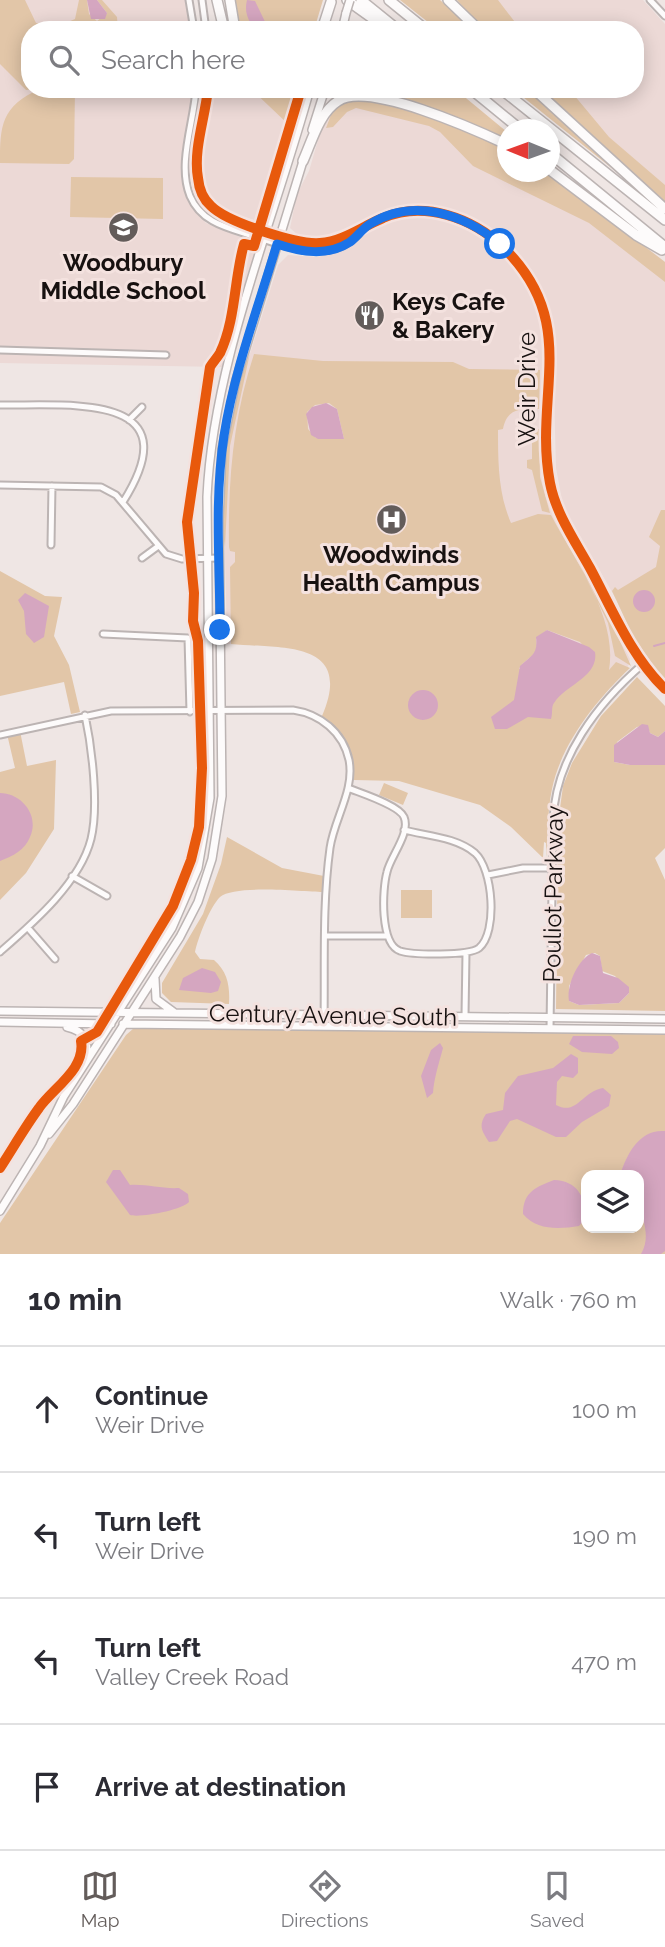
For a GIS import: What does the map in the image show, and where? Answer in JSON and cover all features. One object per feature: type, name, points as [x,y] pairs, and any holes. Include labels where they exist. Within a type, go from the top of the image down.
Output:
[{"type":"highway","points":[[217,0],[222,21]]},
{"type":"highway","points":[[230,0],[234,21]]},
{"type":"highway","points":[[348,0],[377,21]]},
{"type":"highway","points":[[361,0],[387,21]]},
{"type":"highway","points":[[389,0],[415,21]]},
{"type":"highway","points":[[448,0],[470,21]]},
{"type":"highway","points":[[326,21],[332,1]]},
{"type":"highway","points":[[303,161],[327,111],[345,98]]},
{"type":"highway","points":[[367,98],[430,113],[497,140]]},
{"type":"highway","points":[[482,98],[508,119]]},
{"type":"highway","points":[[512,98],[665,220]]},
{"type":"highway","points":[[544,98],[665,209]]},
{"type":"highway","points":[[560,161],[665,250]]},
{"type":"highway","points":[[560,178],[636,235],[665,250]]},
{"type":"main road","points":[[344,21],[348,0]]},
{"type":"main road","points":[[0,1211],[40,1146],[64,1096],[172,928],[198,868],[209,812],[209,470],[216,417],[307,98]]},
{"type":"main road","points":[[40,1146],[73,1104],[190,920],[212,859],[222,802],[220,481],[228,418],[279,235],[322,98]]},
{"type":"main road","points":[[156,975],[155,997],[163,1006],[176,1013]]},
{"type":"main road","name":"Century Avenue South","points":[[0,1011],[665,1019]]},
{"type":"main road","name":"Century Avenue South","points":[[0,1022],[665,1030]]},
{"type":"main road","points":[[53,1023],[82,1033],[88,1046],[86,1062]]},
{"type":"street","points":[[189,0],[192,21]]},
{"type":"street","points":[[202,0],[205,21]]},
{"type":"street","points":[[650,0],[665,16]]},
{"type":"street","name":"Weir Drive","points":[[195,98],[186,164],[189,194],[202,215],[212,222],[299,251],[325,251],[348,243],[363,229]]},
{"type":"street","name":"Weir Drive","points":[[207,98],[197,163],[201,191],[219,213],[279,235],[305,242],[322,243],[363,229],[398,212],[424,210],[444,214],[492,238],[530,280],[542,302],[548,329],[548,462],[552,494],[643,664],[665,689]]},
{"type":"street","points":[[0,350],[166,355]]},
{"type":"street","points":[[0,405],[100,407],[129,420],[141,437],[144,461],[138,479],[123,502]]},
{"type":"street","points":[[129,420],[142,407]]},
{"type":"street","points":[[0,485],[101,487],[123,502],[157,547],[175,558],[219,558]]},
{"type":"street","points":[[51,545],[52,486]]},
{"type":"street","points":[[142,558],[157,547]]},
{"type":"street","points":[[103,634],[188,638],[191,712]]},
{"type":"street","name":"Pouliot Parkway","points":[[550,1028],[554,801],[564,768],[605,701],[643,664]]},
{"type":"street","points":[[0,735],[85,715],[126,710],[289,710],[317,718],[334,731],[344,745],[350,767],[348,788],[330,848],[324,1025]]},
{"type":"street","points":[[0,953],[52,905],[72,876],[92,835],[93,760],[85,715]]},
{"type":"street","points":[[348,788],[399,810],[405,818],[404,830],[386,873],[386,936],[393,947],[402,951],[466,953],[481,946],[489,933],[488,875],[477,856],[463,846],[404,830]]},
{"type":"street","points":[[488,875],[526,867],[552,867]]},
{"type":"street","points":[[72,876],[107,897]]},
{"type":"street","points":[[28,928],[55,959]]},
{"type":"street","points":[[326,936],[386,936]]},
{"type":"street","points":[[465,1016],[466,953]]},
{"type":"shaded area","name":"Woodbury Middle School","points":[[0,0],[185,0],[188,21],[21,21],[21,98],[191,98],[182,169],[186,196],[206,223],[250,241],[256,250],[222,367],[0,363]]},
{"type":"shaded area","points":[[0,0],[25,0],[35,21],[21,21],[21,85],[0,64]]},
{"type":"shaded area","points":[[79,0],[87,0],[89,14],[97,21],[70,21],[75,19]]},
{"type":"shaded area","points":[[87,0],[97,0],[107,13],[105,19],[91,19]]},
{"type":"shaded area","points":[[97,0],[102,0],[117,17],[117,21],[97,21],[107,13]]},
{"type":"shaded area","points":[[234,0],[323,0],[317,21],[237,21]]},
{"type":"shaded area","points":[[247,0],[255,1],[265,21],[249,21]]},
{"type":"shaded area","points":[[400,0],[440,0],[464,21],[427,21]]},
{"type":"shaded area","points":[[457,0],[643,0],[665,24],[665,204],[547,98],[644,98],[644,21],[476,21]]},
{"type":"shaded area","points":[[457,0],[498,0],[514,21],[476,21]]},
{"type":"shaded area","points":[[24,98],[75,98],[74,159],[69,164],[0,163],[2,128],[5,118]]},
{"type":"shaded area","points":[[211,98],[300,98],[267,212],[258,221],[221,210],[209,197],[203,185],[202,162]]},
{"type":"shaded area","points":[[260,98],[297,98],[289,125]]},
{"type":"shaded area","points":[[360,98],[434,117],[497,144],[497,178],[473,166],[440,132],[429,126],[356,108],[347,112],[333,127],[326,128],[334,107]]},
{"type":"shaded area","points":[[385,98],[466,98],[497,124],[497,139]]},
{"type":"shaded area","points":[[524,98],[541,98],[625,175],[624,178],[560,127],[560,119],[550,119]]},
{"type":"shaded area","points":[[547,98],[576,98],[609,137],[665,185],[665,204]]},
{"type":"shaded area","points":[[341,102],[460,127],[497,162],[497,182],[534,182],[587,202],[665,262],[665,682],[638,646],[625,615],[563,506],[556,468],[552,322],[543,295],[526,266],[488,229],[437,207],[394,209],[375,215],[348,230],[325,237],[298,235],[290,228],[297,194],[309,171],[323,123]]},
{"type":"shaded area","points":[[71,177],[163,178],[163,219],[70,217]]},
{"type":"shaded area","points":[[506,182],[560,182],[665,262],[665,282],[589,223]]},
{"type":"shaded area","name":"Woodwinds Health Campus","points":[[407,215],[444,219],[479,235],[506,257],[536,300],[545,341],[543,461],[548,495],[630,659],[627,671],[343,667],[294,645],[227,644],[224,512],[229,442],[241,382],[278,265],[288,255],[317,257],[340,252],[379,225]]},
{"type":"shaded area","points":[[250,353],[230,446],[225,547],[222,499],[226,448],[242,375]]},
{"type":"shaded area","name":"Woodwinds Health Campus","points":[[254,354],[323,361],[453,362],[469,369],[540,370],[539,409],[511,413],[503,429],[498,430],[503,500],[511,523],[538,514],[551,515],[601,610],[610,650],[609,670],[616,662],[630,668],[593,708],[563,755],[550,798],[547,859],[546,843],[544,842],[543,858],[511,827],[480,805],[399,781],[354,780],[353,761],[347,744],[337,729],[322,716],[330,691],[329,673],[321,661],[307,653],[290,649],[231,644],[230,567],[235,562],[235,552],[230,551],[229,547],[231,473],[247,378]],"holes":[[[329,403],[337,409],[344,439],[316,438],[308,429],[307,412],[315,405]],[[547,630],[580,642],[595,659],[587,670],[519,669],[536,650],[536,639]]]},
{"type":"shaded area","points":[[326,403],[337,409],[344,439],[318,439],[311,435],[306,414],[312,407]]},
{"type":"shaded area","points":[[532,429],[539,429],[540,477],[550,513],[542,511],[532,470],[527,468],[527,460],[532,459]]},
{"type":"shaded area","points":[[661,510],[665,510],[665,682],[633,636],[612,591],[656,567],[660,546],[649,537]]},
{"type":"shaded area","points":[[561,526],[603,603],[631,666],[615,656],[608,623]]},
{"type":"shaded area","points":[[0,571],[45,596],[62,597],[54,636],[69,665],[80,712],[71,714],[64,682],[0,696]]},
{"type":"shaded area","points":[[644,590],[652,593],[655,601],[652,609],[644,612],[636,609],[633,601],[636,593]]},
{"type":"shaded area","points":[[25,593],[49,606],[44,637],[34,643],[26,634],[24,611],[18,600]]},
{"type":"shaded area","points":[[547,630],[595,652],[592,668],[554,703],[551,719],[528,717],[507,729],[495,729],[491,717],[514,700],[520,666],[535,651],[536,637]]},
{"type":"shaded area","points":[[637,677],[665,706],[665,731],[658,737],[650,733],[647,725],[637,727],[617,742],[614,762],[665,765],[665,848],[655,858],[665,880],[665,1011],[556,1009],[558,823],[563,786],[572,763],[601,716]],"holes":[[[595,953],[600,956],[602,971],[615,976],[629,993],[619,1003],[579,1005],[569,1001],[569,986],[586,955]]]},
{"type":"shaded area","points":[[423,690],[434,694],[438,705],[434,716],[423,720],[412,716],[408,705],[412,694]]},
{"type":"shaded area","points":[[642,724],[648,725],[650,733],[658,737],[665,731],[665,765],[614,762],[614,745]]},
{"type":"shaded area","points":[[20,731],[27,766],[56,760],[54,829],[26,873],[0,900],[0,772],[15,768],[7,734]]},
{"type":"shaded area","points":[[384,783],[408,793],[403,805],[379,795]]},
{"type":"shaded area","points":[[0,793],[15,797],[27,807],[32,829],[22,849],[0,861]]},
{"type":"shaded area","points":[[227,837],[282,868],[324,876],[323,892],[254,890],[228,893],[220,897],[205,923],[195,952],[200,959],[214,960],[222,970],[228,986],[229,1004],[171,1002],[162,993],[162,983],[203,914],[221,864]]},
{"type":"shaded area","points":[[401,890],[432,890],[432,918],[401,918]]},
{"type":"shaded area","points":[[592,953],[600,956],[603,973],[618,978],[629,987],[629,993],[619,1003],[579,1005],[569,1001],[569,988],[574,974],[582,961]]},
{"type":"shaded area","points":[[202,968],[215,972],[221,982],[218,991],[211,993],[179,990],[183,978]]},
{"type":"shaded area","points":[[134,1028],[665,1034],[665,1254],[0,1254],[0,1223],[126,1035]]},
{"type":"shaded area","points":[[573,1036],[611,1036],[618,1042],[619,1048],[612,1054],[582,1052],[569,1044]]},
{"type":"shaded area","points":[[440,1043],[443,1048],[433,1093],[427,1098],[421,1076],[431,1050]]},
{"type":"shaded area","points":[[571,1054],[578,1058],[578,1073],[573,1078],[562,1076],[557,1082],[556,1105],[569,1108],[603,1088],[611,1095],[609,1106],[582,1122],[566,1137],[556,1137],[517,1119],[510,1121],[497,1141],[489,1142],[484,1135],[482,1122],[486,1114],[503,1110],[505,1093],[518,1076],[553,1068]]},
{"type":"shaded area","points":[[656,1131],[665,1131],[665,1251],[661,1254],[641,1254],[646,1235],[644,1170],[622,1170],[635,1144]]},
{"type":"shaded area","points":[[113,1170],[120,1170],[130,1185],[179,1188],[188,1194],[189,1202],[161,1213],[130,1215],[106,1182]]},
{"type":"shaded area","points":[[554,1180],[569,1183],[574,1187],[581,1195],[581,1224],[557,1228],[542,1226],[529,1220],[523,1214],[525,1200],[537,1188]]},
{"type":"waterway","points":[[654,646],[665,643]]},
{"type":"cycle path","points":[[206,98],[197,167],[202,194],[219,212],[246,225],[309,243],[329,242],[345,237],[399,213],[415,211],[447,215],[492,237],[527,276],[541,304],[548,332],[550,361],[546,450],[550,483],[557,506],[623,632],[642,662],[665,689]]},
{"type":"cycle path","points":[[0,1168],[39,1108],[74,1069],[79,1060],[81,1041],[97,1032],[173,906],[191,860],[199,827],[202,768],[198,641],[193,621],[194,593],[187,522],[210,367],[225,340],[244,244],[254,246],[298,98]]},
{"type":"place","name":"Woodbury Middle School","points":[[123,228]]},
{"type":"place","name":"Keys Cafe & Bakery","points":[[369,315]]},
{"type":"place","name":"Woodwinds Health Campus","points":[[391,520]]},
{"type":"route","points":[[220,630],[219,494],[224,436],[236,380],[277,244],[306,252],[330,250],[348,243],[369,224],[380,219],[398,212],[424,210],[457,219],[500,244]]}]
